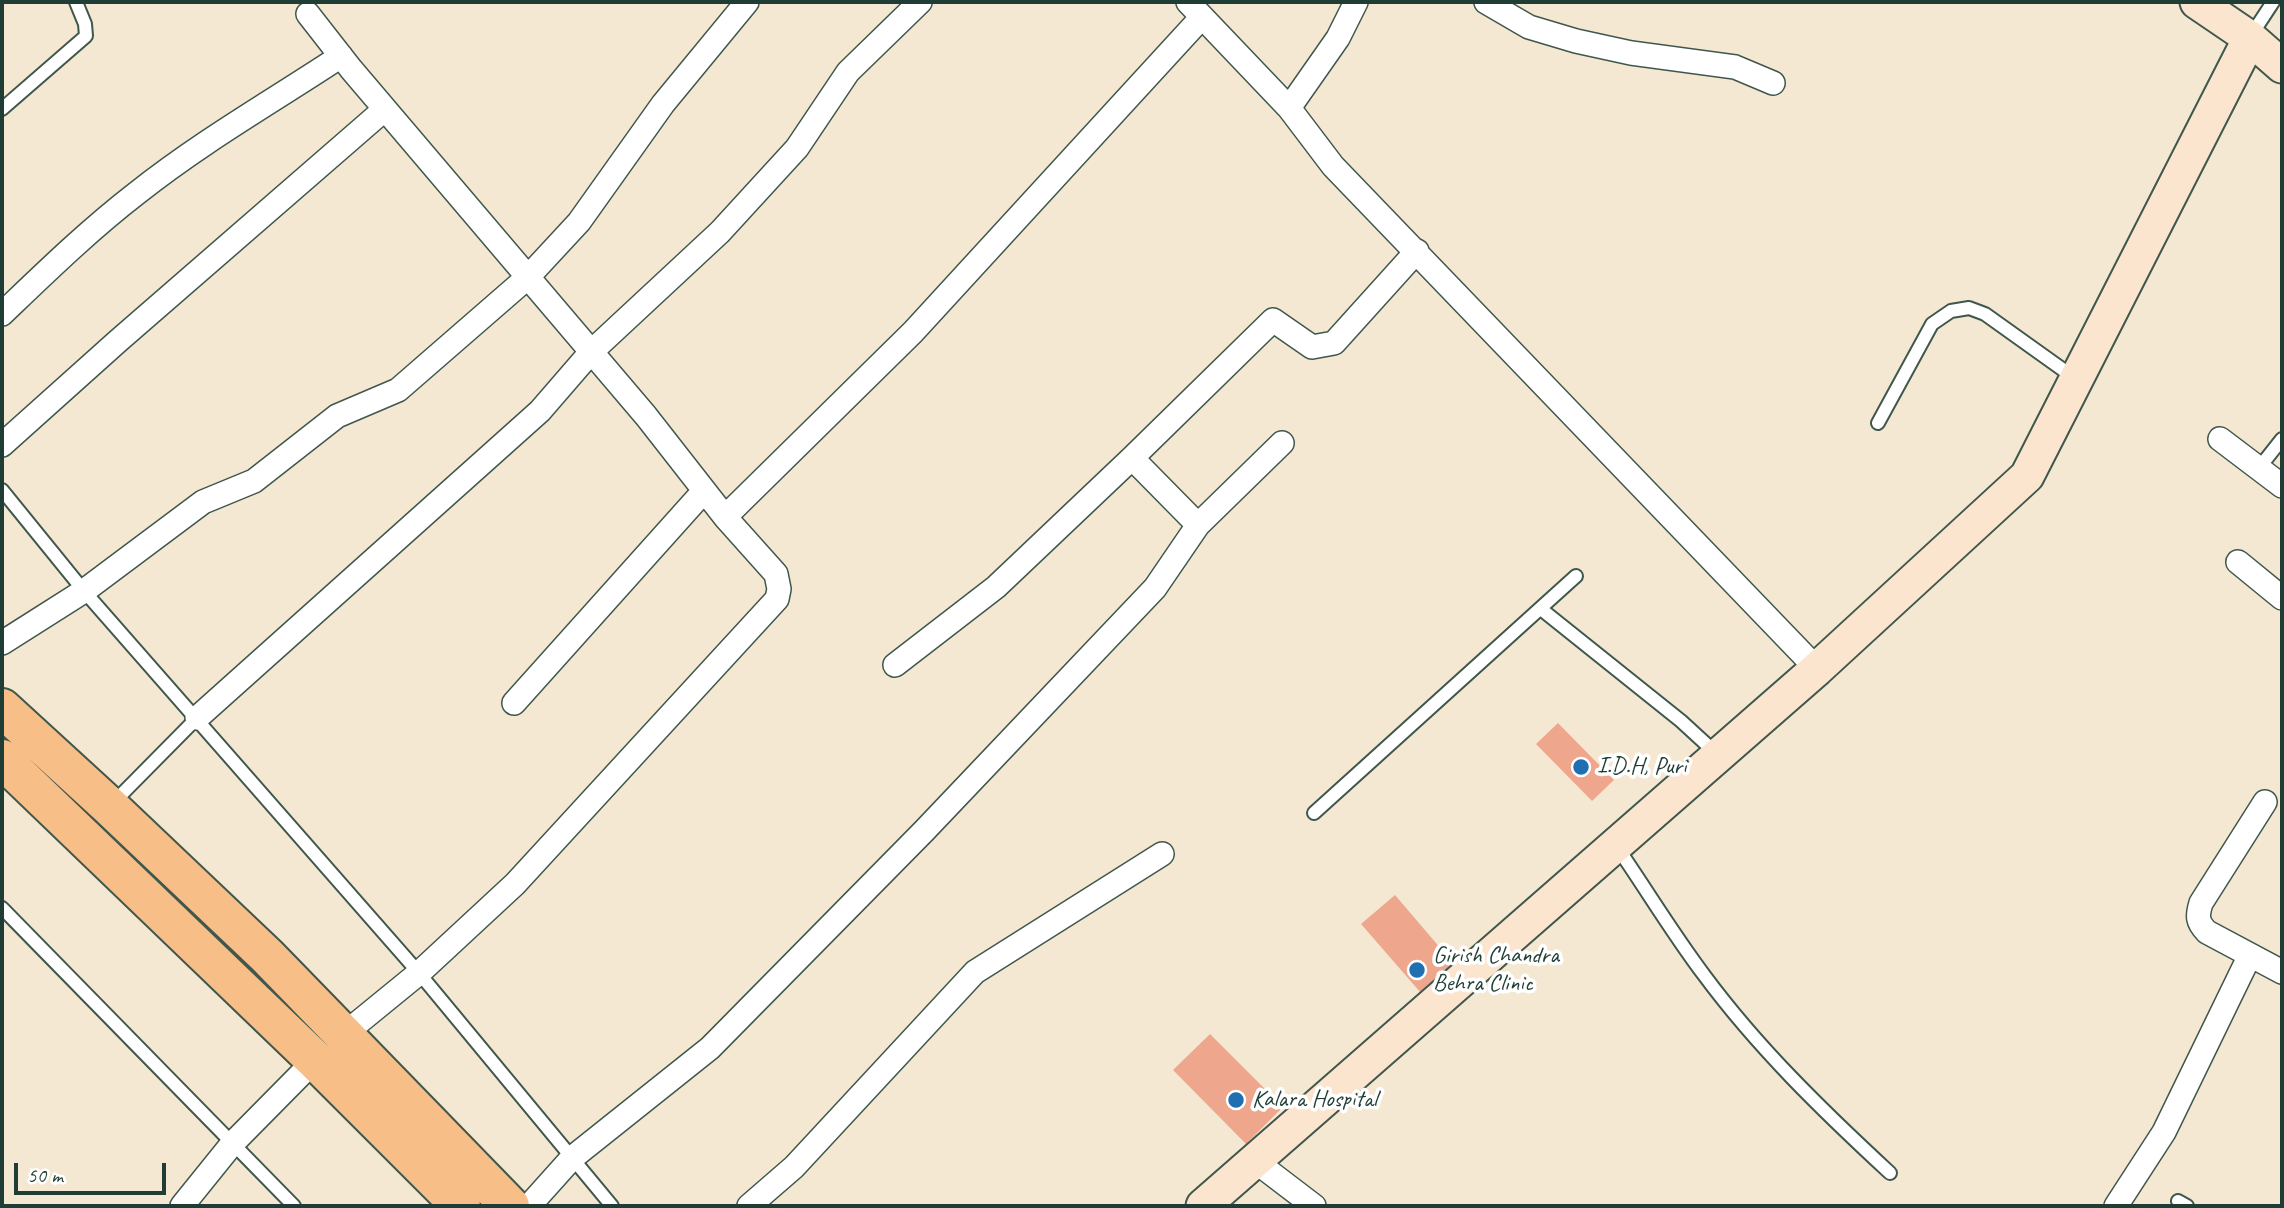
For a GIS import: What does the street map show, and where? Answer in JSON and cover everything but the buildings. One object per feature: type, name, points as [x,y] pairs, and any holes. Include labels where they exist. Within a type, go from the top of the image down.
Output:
[{"type":"highway","points":[[2,708],[267,956],[510,1206]]},
{"type":"highway","points":[[2,759],[315,1060],[461,1206]]},
{"type":"main road","points":[[2197,2],[2250,38],[2282,66]]},
{"type":"main road","points":[[1203,1206],[1817,669],[2027,477],[2250,38]]},
{"type":"street","points":[[2,643],[84,591],[203,502],[254,481],[337,416],[398,390],[528,277],[579,222],[663,104],[747,2]]},
{"type":"street","points":[[197,718],[540,411],[591,352],[720,232],[797,148],[848,72],[920,2]]},
{"type":"street","points":[[1289,108],[1338,38],[1356,2]]},
{"type":"street","points":[[1486,2],[1529,27],[1576,41],[1631,53],[1735,67],[1773,83]]},
{"type":"street","points":[[725,517],[913,332],[1195,9],[1289,108],[1333,166],[1817,669]]},
{"type":"street","points":[[308,14],[385,109],[646,416],[725,517],[776,574],[779,589],[777,599],[514,884],[419,973],[343,1035]]},
{"type":"street","points":[[2,314],[138,191],[341,56]]},
{"type":"street","points":[[2,445],[385,109]]},
{"type":"street","points":[[895,665],[996,587],[1273,320],[1312,347],[1334,343],[1417,251]]},
{"type":"street","points":[[2220,439],[2282,486]]},
{"type":"street","points":[[529,1206],[572,1158],[710,1048],[925,831],[1155,588],[1198,525],[1282,443]]},
{"type":"street","points":[[1132,458],[1198,525]]},
{"type":"street","points":[[514,703],[704,491]]},
{"type":"street","points":[[2238,562],[2282,598]]},
{"type":"street","points":[[2265,802],[2197,914],[2199,924],[2207,932],[2282,972]]},
{"type":"street","points":[[749,1206],[794,1167],[975,972],[1162,854]]},
{"type":"street","points":[[2116,1206],[2164,1132],[2250,955]]},
{"type":"street","points":[[182,1206],[232,1144],[315,1060]]},
{"type":"street","points":[[1255,1161],[1314,1206]]},
{"type":"lane","points":[[2,109],[86,36],[85,24],[76,2]]},
{"type":"lane","points":[[2250,38],[2273,2]]},
{"type":"lane","points":[[1878,422],[1932,324],[1951,311],[1969,308],[1985,314],[2076,380]]},
{"type":"lane","points":[[2259,468],[2282,439]]},
{"type":"lane","points":[[2,490],[84,591],[419,973],[612,1206]]},
{"type":"lane","points":[[1314,813],[1576,576]]},
{"type":"lane","points":[[1541,609],[1681,721],[1718,756]]},
{"type":"lane","points":[[109,806],[197,718]]},
{"type":"lane","points":[[1616,845],[1704,974],[1749,1031],[1828,1115],[1889,1173]]},
{"type":"lane","points":[[2,908],[294,1206]]},
{"type":"place","name":"I.D.H, Puri","points":[[1581,767]]},
{"type":"place","name":"Girish Chandra Behra Clinic","points":[[1417,970]]},
{"type":"place","name":"Kalara Hospital","points":[[1236,1100]]}]
